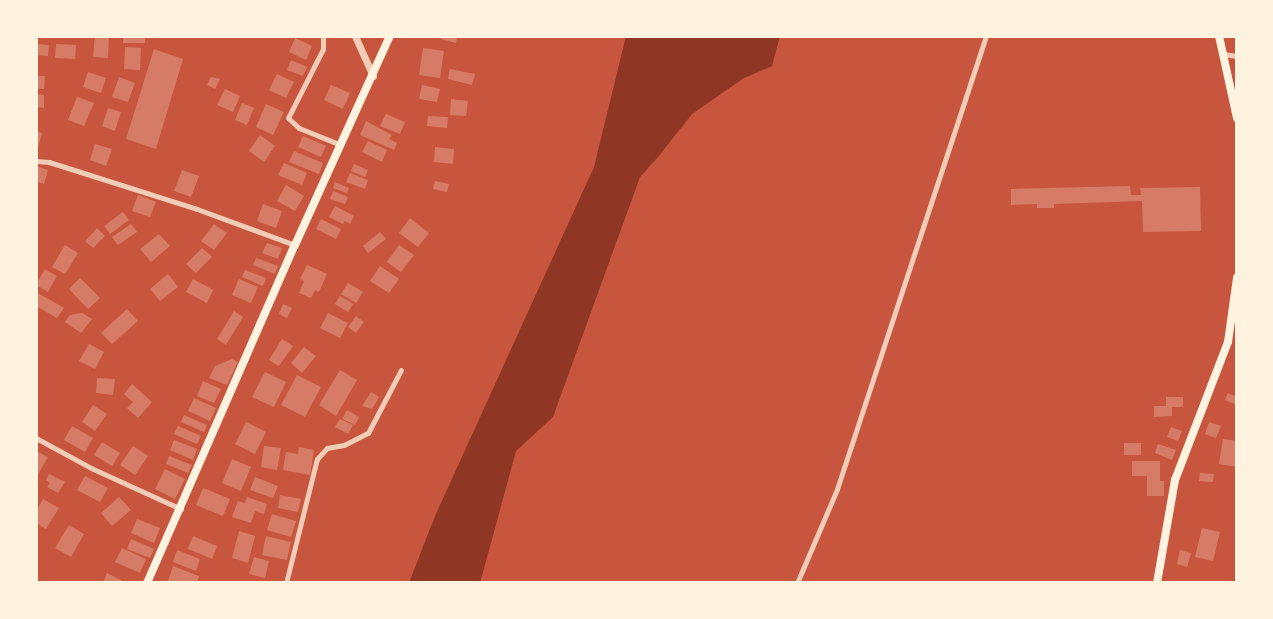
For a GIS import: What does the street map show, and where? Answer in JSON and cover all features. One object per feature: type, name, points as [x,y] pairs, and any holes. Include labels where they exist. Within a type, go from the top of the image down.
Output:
[{"type":"main road","points":[[147,583],[181,510],[295,246],[390,36]]},
{"type":"main road","points":[[1219,36],[1237,118]]},
{"type":"main road","points":[[1157,583],[1175,480],[1228,342],[1237,278]]},
{"type":"street","points":[[322,36],[322,49],[288,118],[299,128],[341,145]]},
{"type":"street","points":[[355,36],[373,76]]},
{"type":"street","points":[[797,583],[837,489],[986,36]]},
{"type":"street","points":[[1223,54],[1237,56]]},
{"type":"street","points":[[36,161],[49,162],[197,208],[295,246]]},
{"type":"street","points":[[286,583],[317,459],[327,448],[344,445],[368,433],[401,370]]},
{"type":"street","points":[[36,438],[91,468],[181,510]]},
{"type":"shaded area","points":[[626,36],[780,36],[772,66],[744,78],[692,114],[640,177],[553,417],[516,451],[480,583],[409,583],[435,516],[594,167]]},
{"type":"building","points":[[95,36],[109,36],[108,58],[93,57]]},
{"type":"building","points":[[123,36],[145,36],[145,43],[123,43]]},
{"type":"building","points":[[442,36],[463,36],[463,38],[457,37],[456,43],[441,39]]},
{"type":"building","points":[[295,38],[312,46],[306,60],[289,52]]},
{"type":"building","points":[[36,44],[49,45],[48,56],[36,55]]},
{"type":"building","points":[[56,44],[76,45],[75,59],[55,58]]},
{"type":"building","points":[[125,47],[141,48],[140,70],[124,69]]},
{"type":"building","points":[[423,48],[444,51],[440,78],[419,75]]},
{"type":"building","points":[[154,49],[183,59],[156,149],[126,139]]},
{"type":"building","points":[[291,60],[307,67],[303,76],[287,70]]},
{"type":"building","points":[[450,69],[475,74],[472,85],[448,79]]},
{"type":"building","points":[[88,72],[106,78],[101,93],[83,87]]},
{"type":"building","points":[[277,74],[294,82],[286,98],[269,90]]},
{"type":"building","points":[[36,76],[45,76],[44,89],[36,89]]},
{"type":"building","points":[[119,77],[135,83],[128,102],[112,97]]},
{"type":"building","points":[[211,77],[220,79],[215,89],[207,85]]},
{"type":"building","points":[[331,85],[350,93],[343,109],[324,100]]},
{"type":"building","points":[[422,85],[440,89],[437,102],[419,99]]},
{"type":"building","points":[[225,89],[240,96],[233,112],[217,105]]},
{"type":"building","points":[[36,94],[44,95],[44,108],[36,107]]},
{"type":"building","points":[[77,97],[94,103],[84,126],[68,120]]},
{"type":"building","points":[[451,99],[468,101],[466,116],[450,115]]},
{"type":"building","points":[[242,103],[254,108],[247,125],[235,120]]},
{"type":"building","points":[[266,104],[284,112],[273,135],[256,127]]},
{"type":"building","points":[[108,108],[121,112],[115,131],[102,126]]},
{"type":"building","points":[[386,114],[405,122],[400,134],[380,126]]},
{"type":"building","points":[[428,116],[448,117],[447,128],[427,126]]},
{"type":"building","points":[[366,121],[392,135],[389,139],[397,143],[394,150],[360,135]]},
{"type":"building","points":[[36,131],[42,133],[37,151],[36,151]]},
{"type":"building","points":[[260,135],[275,146],[264,162],[249,151]]},
{"type":"building","points":[[303,136],[326,146],[321,157],[298,147]]},
{"type":"building","points":[[368,141],[387,150],[382,162],[362,152]]},
{"type":"building","points":[[95,144],[112,149],[106,166],[90,160]]},
{"type":"building","points":[[435,147],[454,149],[453,164],[434,162]]},
{"type":"building","points":[[294,151],[323,163],[319,174],[289,162]]},
{"type":"building","points":[[284,163],[307,173],[302,185],[278,175]]},
{"type":"building","points":[[354,164],[368,170],[365,177],[351,171]]},
{"type":"building","points":[[36,166],[48,170],[44,184],[36,181]]},
{"type":"building","points":[[182,170],[199,176],[191,197],[174,191]]},
{"type":"building","points":[[350,173],[368,180],[365,189],[346,182]]},
{"type":"building","points":[[435,181],[449,184],[447,192],[433,189]]},
{"type":"building","points":[[335,182],[349,188],[347,193],[333,188]]},
{"type":"building","points":[[286,185],[304,196],[295,211],[277,201]]},
{"type":"building","points":[[1130,186],[1131,195],[1141,195],[1140,188],[1200,187],[1201,231],[1143,232],[1142,201],[1054,204],[1054,208],[1037,208],[1037,204],[1011,205],[1011,189]]},
{"type":"building","points":[[333,191],[348,197],[345,204],[330,199]]},
{"type":"building","points":[[138,195],[156,202],[150,217],[132,211]]},
{"type":"building","points":[[263,204],[282,211],[276,228],[257,221]]},
{"type":"building","points":[[335,206],[354,216],[350,224],[345,221],[343,224],[329,217]]},
{"type":"building","points":[[123,212],[129,220],[110,234],[104,226]]},
{"type":"building","points":[[410,218],[429,233],[418,247],[399,233]]},
{"type":"building","points":[[321,219],[341,229],[336,239],[316,229]]},
{"type":"building","points":[[131,224],[137,232],[118,245],[112,237]]},
{"type":"building","points":[[214,224],[227,233],[214,250],[201,241]]},
{"type":"building","points":[[97,228],[105,236],[93,248],[85,241]]},
{"type":"building","points":[[380,232],[386,239],[368,253],[363,246]]},
{"type":"building","points":[[159,234],[170,246],[151,262],[140,249]]},
{"type":"building","points":[[267,243],[282,248],[278,259],[262,253]]},
{"type":"building","points":[[65,245],[78,253],[65,274],[52,267]]},
{"type":"building","points":[[399,245],[414,255],[401,272],[387,262]]},
{"type":"building","points":[[202,248],[212,257],[196,273],[186,264]]},
{"type":"building","points":[[256,258],[278,266],[275,274],[253,265]]},
{"type":"building","points":[[307,265],[327,274],[319,292],[315,290],[311,298],[299,293],[304,281],[300,279]]},
{"type":"building","points":[[380,266],[399,279],[389,293],[370,281]]},
{"type":"building","points":[[45,269],[57,276],[48,292],[36,285]]},
{"type":"building","points":[[245,270],[266,278],[263,286],[242,277]]},
{"type":"building","points":[[168,274],[178,287],[160,301],[150,289]]},
{"type":"building","points":[[80,278],[100,298],[88,309],[69,289]]},
{"type":"building","points":[[193,279],[213,290],[207,303],[186,292]]},
{"type":"building","points":[[239,279],[258,287],[251,303],[232,295]]},
{"type":"building","points":[[348,283],[363,292],[356,303],[341,294]]},
{"type":"building","points":[[36,292],[64,308],[57,318],[36,306]]},
{"type":"building","points":[[340,296],[353,304],[348,312],[335,304]]},
{"type":"building","points":[[283,304],[292,308],[287,318],[279,314]]},
{"type":"building","points":[[127,309],[138,321],[112,344],[101,333]]},
{"type":"building","points":[[234,311],[243,317],[226,345],[217,339]]},
{"type":"building","points":[[82,313],[92,319],[81,333],[65,322],[70,315]]},
{"type":"building","points":[[328,313],[348,323],[340,338],[320,328]]},
{"type":"building","points":[[356,316],[364,322],[356,333],[348,327]]},
{"type":"building","points":[[282,339],[293,346],[279,366],[269,360]]},
{"type":"building","points":[[89,344],[104,352],[95,369],[79,361]]},
{"type":"building","points":[[304,347],[316,356],[302,373],[291,363]]},
{"type":"building","points":[[232,359],[238,362],[227,385],[209,378],[215,366]]},
{"type":"building","points":[[340,370],[357,380],[336,416],[319,405]]},
{"type":"building","points":[[265,372],[286,382],[274,407],[252,397]]},
{"type":"building","points":[[297,375],[321,387],[305,417],[281,405]]},
{"type":"building","points":[[97,378],[115,379],[113,395],[96,393]]},
{"type":"building","points":[[203,381],[221,389],[214,403],[197,396]]},
{"type":"building","points":[[132,384],[152,402],[138,418],[127,408],[133,402],[124,394]]},
{"type":"building","points":[[371,392],[379,397],[372,409],[362,406]]},
{"type":"building","points":[[1228,393],[1237,397],[1237,405],[1225,400]]},
{"type":"building","points":[[1166,397],[1183,397],[1183,407],[1172,407],[1172,416],[1154,417],[1154,406],[1166,406]]},
{"type":"building","points":[[194,398],[216,408],[210,421],[188,411]]},
{"type":"building","points":[[93,405],[107,414],[95,431],[82,422]]},
{"type":"building","points":[[347,410],[359,417],[355,425],[342,419]]},
{"type":"building","points":[[184,415],[207,425],[204,432],[181,422]]},
{"type":"building","points":[[340,419],[353,425],[348,434],[335,427]]},
{"type":"building","points":[[246,422],[266,432],[255,454],[235,444]]},
{"type":"building","points":[[1209,422],[1221,426],[1216,438],[1205,434]]},
{"type":"building","points":[[72,426],[93,438],[85,452],[64,440]]},
{"type":"building","points":[[178,426],[201,436],[197,444],[174,434]]},
{"type":"building","points":[[1171,427],[1182,431],[1178,441],[1167,437]]},
{"type":"building","points":[[1223,439],[1237,441],[1237,467],[1219,464]]},
{"type":"building","points":[[174,440],[197,449],[193,460],[170,450]]},
{"type":"building","points":[[102,442],[120,453],[112,466],[94,455]]},
{"type":"building","points":[[1124,443],[1141,443],[1141,455],[1124,455]]},
{"type":"building","points":[[1158,444],[1176,450],[1172,460],[1155,453]]},
{"type":"building","points":[[133,446],[148,456],[135,475],[120,465]]},
{"type":"building","points":[[264,446],[281,448],[277,470],[261,467]]},
{"type":"building","points":[[299,447],[314,450],[310,475],[283,470],[286,452],[298,454]]},
{"type":"building","points":[[36,451],[48,457],[36,478]]},
{"type":"building","points":[[169,456],[192,465],[188,473],[166,464]]},
{"type":"building","points":[[232,459],[251,467],[241,491],[222,483]]},
{"type":"building","points":[[1132,461],[1160,461],[1160,481],[1164,481],[1164,496],[1147,496],[1147,476],[1132,476]]},
{"type":"building","points":[[165,469],[185,479],[175,499],[155,489]]},
{"type":"building","points":[[1200,473],[1214,474],[1213,482],[1199,481]]},
{"type":"building","points":[[49,474],[65,482],[58,493],[47,487],[50,483],[46,480]]},
{"type":"building","points":[[85,476],[108,488],[100,502],[77,490]]},
{"type":"building","points":[[255,477],[278,486],[273,498],[250,490]]},
{"type":"building","points":[[203,488],[230,499],[223,516],[196,505]]},
{"type":"building","points":[[280,495],[301,499],[298,512],[278,508]]},
{"type":"building","points":[[119,497],[131,510],[112,526],[101,513]]},
{"type":"building","points":[[247,497],[267,504],[264,514],[255,511],[251,523],[232,517],[238,501],[245,503]]},
{"type":"building","points":[[43,499],[59,508],[46,529],[36,523],[36,511]]},
{"type":"building","points":[[272,514],[296,521],[291,537],[267,530]]},
{"type":"building","points":[[137,519],[160,528],[154,543],[131,533]]},
{"type":"building","points":[[69,525],[84,534],[71,557],[55,548]]},
{"type":"building","points":[[1202,528],[1220,532],[1213,561],[1195,557]]},
{"type":"building","points":[[239,531],[255,536],[248,563],[232,558]]},
{"type":"building","points":[[193,536],[217,546],[212,559],[188,549]]},
{"type":"building","points":[[266,536],[291,542],[287,560],[262,555]]},
{"type":"building","points":[[131,539],[154,549],[150,558],[127,549]]},
{"type":"building","points":[[122,548],[146,559],[140,573],[115,562]]},
{"type":"building","points":[[177,550],[200,559],[196,571],[173,562]]},
{"type":"building","points":[[1180,550],[1191,553],[1187,567],[1177,564]]},
{"type":"building","points":[[254,557],[269,561],[265,578],[249,574]]},
{"type":"building","points":[[173,566],[199,576],[197,583],[168,581]]},
{"type":"building","points":[[107,573],[127,583],[103,583]]}]
